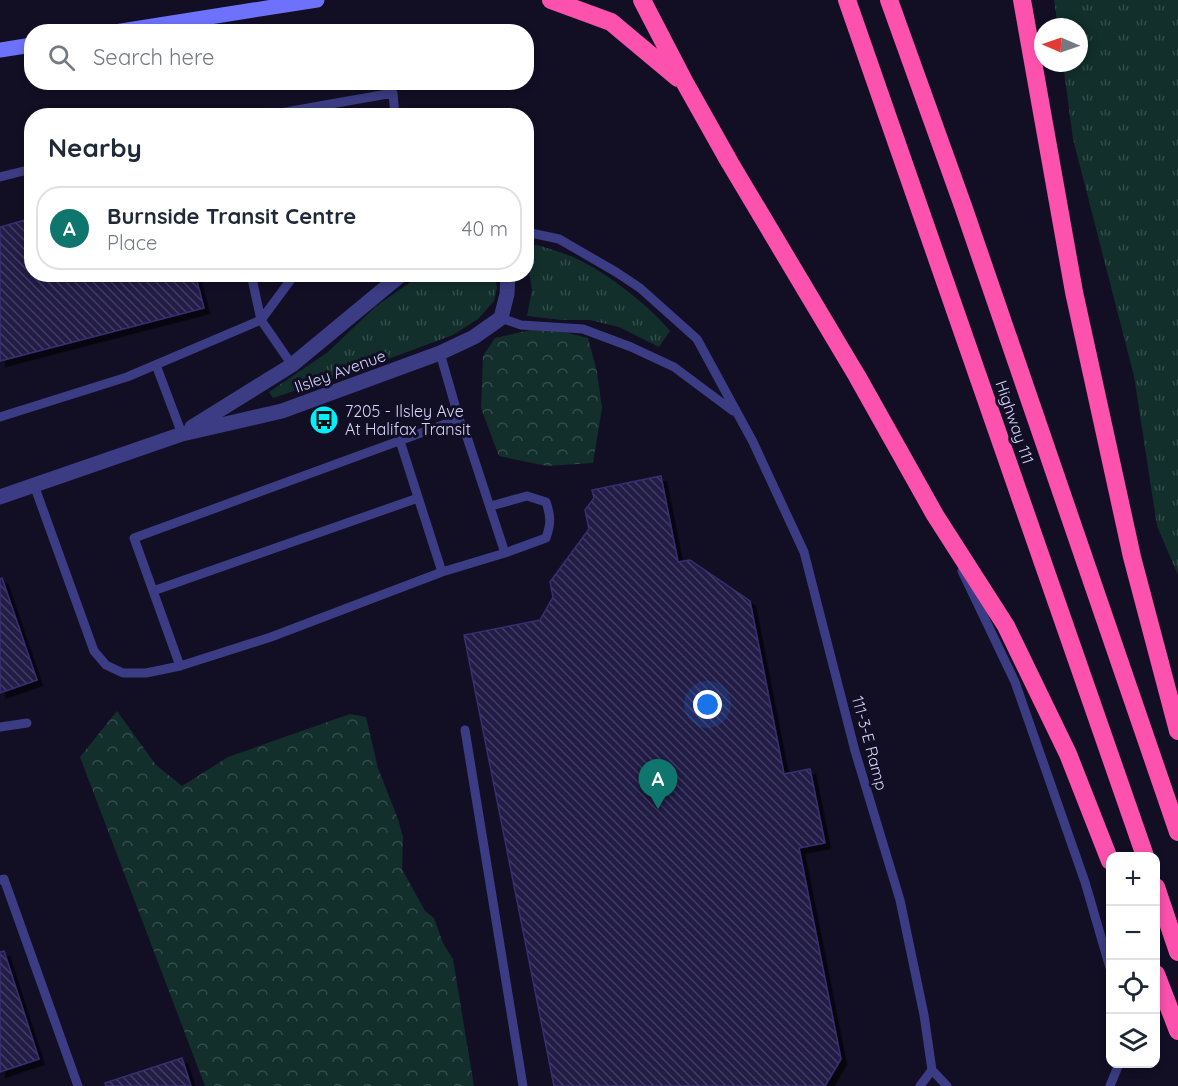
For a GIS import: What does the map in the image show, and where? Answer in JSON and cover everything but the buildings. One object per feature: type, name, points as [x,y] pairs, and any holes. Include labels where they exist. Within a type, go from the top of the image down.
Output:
[{"type":"highway","points":[[551,0],[611,22],[685,83]]},
{"type":"highway","points":[[642,0],[685,83],[935,515],[1006,626],[1068,754],[1106,852]]},
{"type":"highway","name":"Highway 111","points":[[847,0],[1144,852]]},
{"type":"highway","name":"Highway 111","points":[[889,0],[963,206],[1178,832]]},
{"type":"highway","points":[[1022,0],[1074,292],[1132,557],[1178,731]]},
{"type":"highway","points":[[1160,901],[1178,952]]},
{"type":"highway","points":[[1160,986],[1178,1031]]},
{"type":"main road","points":[[166,24],[317,0]]},
{"type":"main road","points":[[0,50],[24,46]]},
{"type":"street","name":"Ilsley Avenue","points":[[182,434],[292,366],[392,282]]},
{"type":"street","points":[[501,318],[508,282]]},
{"type":"street","name":"Ilsley Avenue","points":[[0,497],[182,434],[282,411],[440,353],[474,337],[501,318]]},
{"type":"lane","points":[[308,108],[393,93],[394,108]]},
{"type":"lane","points":[[0,177],[24,171]]},
{"type":"lane","points":[[534,234],[559,239],[640,288],[697,339],[738,415]]},
{"type":"lane","points":[[253,282],[261,320],[292,366]]},
{"type":"lane","points":[[0,417],[127,376],[261,320],[290,282]]},
{"type":"lane","points":[[501,318],[521,325],[583,329],[631,347],[674,367],[738,415]]},
{"type":"lane","points":[[440,353],[459,419],[491,506],[505,553]]},
{"type":"lane","points":[[156,365],[182,434]]},
{"type":"lane","name":"111-3-E Ramp","points":[[738,415],[804,552],[855,751],[900,900],[924,1015],[932,1070]]},
{"type":"lane","points":[[180,666],[134,538],[459,419]]},
{"type":"lane","points":[[400,441],[442,572]]},
{"type":"lane","points":[[34,485],[94,651],[106,665],[123,673],[146,673],[180,666],[271,637],[442,572],[546,538],[551,525],[546,502],[527,496],[491,506]]},
{"type":"lane","points":[[153,591],[418,498]]},
{"type":"lane","points":[[935,515],[1015,682],[1085,882],[1108,960]]},
{"type":"lane","points":[[0,727],[27,723]]},
{"type":"lane","points":[[465,730],[523,1086]]},
{"type":"lane","points":[[0,880],[4,879],[78,1086]]},
{"type":"lane","points":[[1110,1086],[1117,1068]]},
{"type":"lane","points":[[920,1086],[932,1070],[947,1086]]},
{"type":"green space","points":[[1054,0],[1178,0],[1178,575],[1157,526],[1134,376],[1073,139],[1064,72],[1088,72],[1088,18],[1057,18]]},
{"type":"green space","points":[[534,245],[581,261],[609,277],[637,299],[670,331],[659,347],[619,327],[590,320],[527,316],[532,290],[531,282],[534,282]]},
{"type":"green space","points":[[411,282],[496,282],[494,301],[478,319],[453,335],[273,398],[269,392],[328,352],[375,307]]},
{"type":"green space","points":[[544,327],[588,338],[597,372],[602,408],[593,463],[547,466],[499,456],[481,408],[483,356],[495,338]]},
{"type":"green space","points":[[117,711],[156,765],[182,786],[228,757],[350,714],[366,717],[378,768],[403,837],[402,869],[425,911],[434,918],[443,943],[453,959],[474,1086],[205,1086],[80,757]]},
{"type":"place","name":"7205 - Ilsley Ave At Halifax Transit","points":[[324,420]]},
{"type":"place","name":"Burnside Transit Centre","points":[[658,809]]}]
